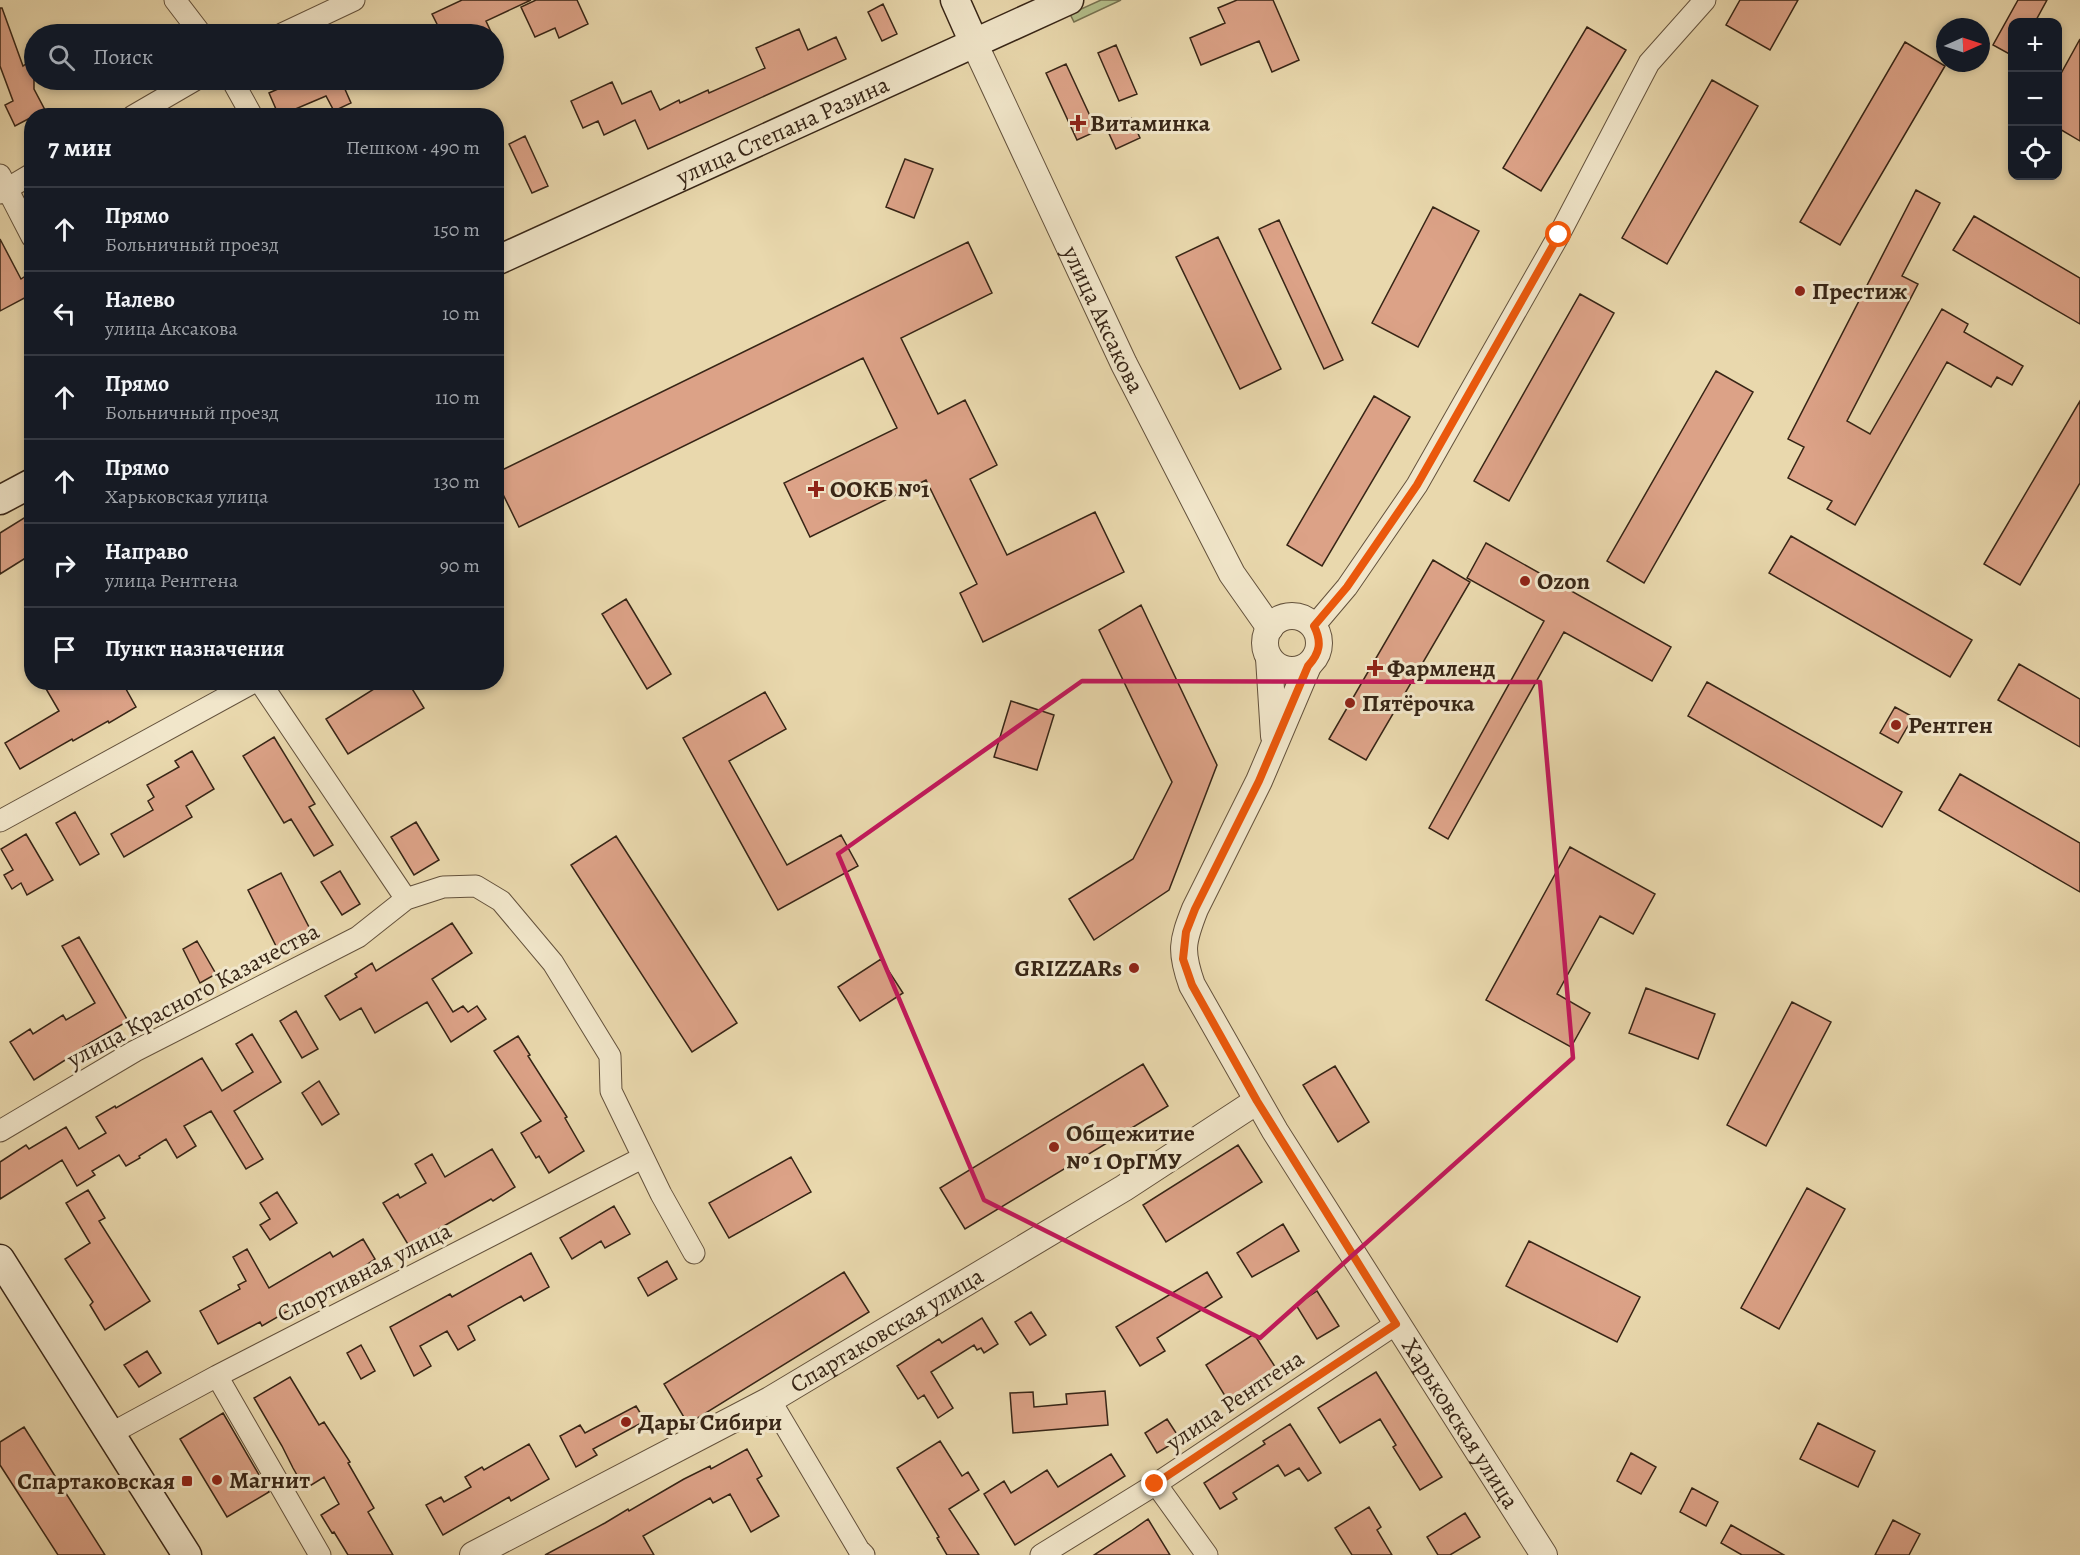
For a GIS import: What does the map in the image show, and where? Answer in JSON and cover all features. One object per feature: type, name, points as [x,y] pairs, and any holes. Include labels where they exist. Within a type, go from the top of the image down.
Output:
[{"type":"main road","name":"улица Аксакова","points":[[955,0],[975,45]]},
{"type":"main road","name":"улица Степана Разина","points":[[504,257],[1070,0]]},
{"type":"main road","points":[[0,501],[24,488]]},
{"type":"main road","points":[[0,1259],[187,1555]]},
{"type":"street","points":[[175,0],[193,24]]},
{"type":"street","points":[[303,24],[354,0]]},
{"type":"street","points":[[1314,626],[1347,587],[1417,485],[1559,235],[1649,63],[1705,0]]},
{"type":"street","name":"улица Аксакова","points":[[975,45],[1124,364],[1232,574],[1270,628]]},
{"type":"street","points":[[147,108],[178,90]]},
{"type":"street","points":[[238,90],[248,108]]},
{"type":"street","points":[[24,177],[2,186],[24,223]]},
{"type":"street","points":[[1269,658],[1278,667],[1290,671],[1308,666],[1318,652],[1320,643],[1314,626],[1291,616],[1276,622],[1270,628],[1266,638],[1265,648],[1269,658],[1273,702],[1274,742]]},
{"type":"street","name":"Харьковская улица","points":[[1308,666],[1259,781],[1195,909],[1186,932],[1183,959],[1192,985],[1257,1101],[1544,1555]]},
{"type":"street","points":[[0,821],[239,690]]},
{"type":"street","points":[[265,690],[406,899],[443,887],[476,886],[501,901],[553,963],[610,1056],[610,1091],[642,1158],[694,1253]]},
{"type":"street","name":"улица Красного Казачества","points":[[0,1131],[135,1051],[358,937],[406,899]]},
{"type":"street","name":"Спартаковская улица","points":[[473,1555],[770,1400],[1124,1188],[1257,1101]]},
{"type":"street","name":"Спортивная улица","points":[[110,1434],[217,1376],[642,1158]]},
{"type":"street","name":"улица Рентгена","points":[[1041,1555],[1155,1484],[1396,1324]]},
{"type":"street","points":[[217,1376],[321,1555]]},
{"type":"street","points":[[770,1400],[861,1553]]},
{"type":"street","points":[[1155,1484],[1207,1555]]},
{"type":"highlighted area","points":[[1082,681],[1540,682],[1573,1058],[1260,1338],[984,1200],[838,854]]},
{"type":"green space","points":[[1101,0],[1121,0],[1074,22],[1070,14]]},
{"type":"building","points":[[462,0],[531,0],[486,21],[487,24],[437,24],[432,14]]},
{"type":"building","points":[[536,0],[577,0],[588,24],[559,38],[555,28],[535,37],[521,7]]},
{"type":"building","points":[[1237,0],[1273,0],[1299,60],[1272,72],[1259,41],[1201,65],[1190,38],[1225,23],[1218,8]]},
{"type":"building","points":[[1740,0],[1798,0],[1770,50],[1726,25]]},
{"type":"building","points":[[2018,0],[2047,0],[2037,18],[2008,18]]},
{"type":"building","points":[[883,4],[897,34],[882,41],[868,12]]},
{"type":"building","points":[[0,8],[2,8],[24,65],[24,90],[35,90],[44,108],[24,108],[24,121],[15,126],[5,105],[13,101],[0,66]]},
{"type":"building","points":[[2008,18],[2008,53],[1993,45]]},
{"type":"building","points":[[1587,27],[1626,50],[1541,191],[1503,168]]},
{"type":"building","points":[[799,29],[808,50],[836,37],[846,59],[648,149],[635,120],[604,135],[598,121],[583,128],[571,101],[612,82],[622,104],[651,91],[660,110],[679,100],[680,103],[708,90],[709,93],[765,68],[756,48]]},
{"type":"building","points":[[2080,39],[2080,141],[2062,130],[2062,72]]},
{"type":"building","points":[[1905,42],[1936,61],[1936,72],[1941,72],[1840,245],[1800,222]]},
{"type":"building","points":[[1116,45],[1137,94],[1119,101],[1098,53]]},
{"type":"building","points":[[1066,64],[1097,131],[1077,140],[1046,73]]},
{"type":"building","points":[[1712,80],[1758,106],[1667,264],[1622,238]]},
{"type":"building","points":[[276,90],[345,90],[351,103],[340,108],[332,108],[326,96],[298,108],[276,108],[269,93]]},
{"type":"building","points":[[1131,118],[1140,138],[1116,149],[1107,129]]},
{"type":"building","points":[[525,136],[548,186],[532,193],[509,144]]},
{"type":"building","points":[[905,159],[933,169],[914,218],[886,207]]},
{"type":"building","points":[[1916,190],[1940,203],[1902,276],[1918,284],[1847,421],[1870,434],[1942,309],[1968,324],[1964,332],[2023,366],[2012,385],[1997,377],[1991,387],[1947,362],[1855,525],[1827,509],[1832,501],[1788,478],[1804,447],[1788,439]]},
{"type":"building","points":[[1433,207],[1479,231],[1418,347],[1372,323]]},
{"type":"building","points":[[1974,216],[2080,278],[2080,324],[1953,250]]},
{"type":"building","points":[[1279,220],[1343,360],[1324,369],[1259,229]]},
{"type":"building","points":[[1218,237],[1281,369],[1240,389],[1176,257]]},
{"type":"building","points":[[0,239],[21,279],[24,277],[24,298],[0,311]]},
{"type":"building","points":[[968,242],[992,293],[901,338],[938,414],[965,400],[997,465],[970,479],[1007,555],[1095,512],[1124,572],[983,642],[960,593],[977,584],[926,480],[810,537],[784,483],[897,428],[863,358],[519,527],[504,496],[504,469]]},
{"type":"building","points":[[1580,294],[1614,313],[1509,501],[1474,481]]},
{"type":"building","points":[[1716,371],[1753,392],[1644,583],[1607,561]]},
{"type":"building","points":[[1374,396],[1410,417],[1322,566],[1287,545]]},
{"type":"building","points":[[2080,401],[2080,483],[2020,585],[1984,564]]},
{"type":"building","points":[[24,518],[24,559],[0,574],[0,533]]},
{"type":"building","points":[[1791,536],[1972,640],[1950,677],[1769,573]]},
{"type":"building","points":[[1486,543],[1671,647],[1652,681],[1564,632],[1448,839],[1429,828],[1544,621],[1467,578]]},
{"type":"building","points":[[1433,560],[1470,582],[1366,760],[1329,739]]},
{"type":"building","points":[[626,599],[671,674],[647,689],[602,614]]},
{"type":"building","points":[[1141,605],[1217,765],[1169,890],[1094,940],[1069,899],[1133,859],[1172,782],[1099,630]]},
{"type":"building","points":[[2019,664],[2080,699],[2080,747],[1998,700]]},
{"type":"building","points":[[1707,682],[1902,792],[1882,827],[1688,716]]},
{"type":"building","points":[[47,690],[126,690],[136,707],[73,741],[72,739],[20,769],[5,743],[59,711]]},
{"type":"building","points":[[372,690],[413,690],[424,708],[348,754],[326,719]]},
{"type":"building","points":[[765,692],[786,729],[729,761],[787,865],[841,835],[858,866],[778,910],[683,738]]},
{"type":"building","points":[[1011,701],[1054,715],[1037,770],[994,757]]},
{"type":"building","name":"Рентген","points":[[1895,707],[1913,717],[1898,743],[1880,733]]},
{"type":"building","points":[[274,737],[315,804],[309,807],[333,845],[314,856],[291,819],[284,823],[243,756]]},
{"type":"building","points":[[192,751],[214,789],[186,806],[192,817],[124,857],[111,834],[153,810],[148,801],[154,797],[147,785],[179,767],[175,761]]},
{"type":"building","points":[[1960,774],[2080,843],[2080,892],[1939,810]]},
{"type":"building","points":[[75,812],[99,854],[80,865],[56,823]]},
{"type":"building","points":[[416,822],[439,860],[414,875],[391,837]]},
{"type":"building","points":[[26,834],[53,880],[27,895],[21,883],[12,889],[4,875],[13,870],[1,849]]},
{"type":"building","points":[[616,836],[737,1023],[692,1052],[571,865]]},
{"type":"building","points":[[1570,847],[1655,894],[1633,934],[1600,916],[1557,994],[1590,1013],[1571,1047],[1486,1000]]},
{"type":"building","points":[[340,871],[360,904],[342,915],[321,882]]},
{"type":"building","points":[[281,873],[311,931],[277,948],[248,890]]},
{"type":"building","points":[[452,923],[472,953],[432,979],[453,1012],[463,1006],[468,1012],[477,1006],[486,1019],[451,1042],[427,1002],[375,1033],[361,1008],[340,1020],[325,996],[357,977],[355,974],[372,963],[376,971]]},
{"type":"building","points":[[79,937],[128,1021],[83,1047],[34,1080],[10,1042],[30,1029],[33,1034],[63,1015],[66,1020],[95,1003],[62,946]]},
{"type":"building","points":[[197,941],[216,974],[200,983],[183,949]]},
{"type":"building","points":[[881,959],[903,993],[860,1021],[838,987]]},
{"type":"building","points":[[1646,988],[1715,1014],[1698,1059],[1629,1033]]},
{"type":"building","points":[[1792,1002],[1831,1022],[1766,1146],[1727,1125]]},
{"type":"building","points":[[296,1011],[318,1049],[302,1058],[280,1021]]},
{"type":"building","points":[[252,1034],[281,1082],[234,1111],[263,1159],[246,1169],[211,1111],[184,1126],[196,1146],[177,1158],[166,1139],[126,1166],[119,1155],[92,1171],[95,1175],[77,1186],[62,1160],[0,1199],[0,1162],[26,1145],[29,1149],[66,1127],[79,1149],[106,1133],[96,1117],[115,1106],[116,1108],[202,1058],[222,1091],[253,1072],[236,1044]]},
{"type":"building","points":[[518,1036],[567,1117],[565,1118],[584,1151],[549,1173],[539,1156],[536,1158],[521,1133],[541,1121],[494,1051]]},
{"type":"building","name":"Общежитие № 1 ОрГМУ","points":[[1143,1064],[1168,1106],[965,1229],[940,1188]]},
{"type":"building","points":[[1335,1066],[1369,1122],[1338,1142],[1303,1085]]},
{"type":"building","points":[[319,1081],[339,1114],[322,1125],[302,1093]]},
{"type":"building","points":[[1238,1145],[1262,1182],[1166,1242],[1143,1205]]},
{"type":"building","points":[[492,1149],[515,1187],[409,1246],[383,1203],[398,1194],[400,1198],[426,1183],[415,1164],[432,1154],[445,1177]]},
{"type":"building","points":[[791,1157],[811,1192],[729,1238],[709,1203]]},
{"type":"building","points":[[1807,1188],[1845,1209],[1779,1329],[1741,1308]]},
{"type":"building","points":[[88,1190],[105,1218],[99,1221],[150,1301],[105,1330],[90,1305],[93,1302],[65,1259],[90,1243],[66,1203]]},
{"type":"building","points":[[277,1192],[297,1223],[270,1240],[260,1225],[270,1219],[260,1203]]},
{"type":"building","points":[[614,1206],[630,1234],[605,1248],[601,1241],[572,1259],[560,1238]]},
{"type":"building","points":[[1283,1224],[1299,1251],[1252,1277],[1237,1253]]},
{"type":"building","points":[[363,1239],[375,1259],[332,1288],[331,1286],[262,1326],[260,1322],[218,1344],[200,1311],[240,1289],[238,1285],[246,1281],[233,1257],[247,1249],[269,1288],[330,1252],[333,1257]]},
{"type":"building","points":[[1529,1241],[1640,1297],[1617,1342],[1506,1286]]},
{"type":"building","points":[[531,1253],[549,1287],[524,1301],[521,1296],[468,1326],[475,1340],[458,1350],[447,1331],[420,1346],[431,1366],[414,1376],[390,1327],[450,1294],[452,1297]]},
{"type":"building","points":[[667,1261],[677,1279],[648,1296],[638,1278]]},
{"type":"building","points":[[844,1272],[869,1312],[688,1424],[664,1384]]},
{"type":"building","points":[[1207,1272],[1222,1297],[1157,1338],[1165,1351],[1140,1366],[1116,1327]]},
{"type":"building","points":[[1317,1291],[1339,1326],[1317,1339],[1296,1305]]},
{"type":"building","points":[[1031,1312],[1046,1335],[1030,1345],[1015,1322]]},
{"type":"building","points":[[982,1318],[998,1344],[984,1353],[981,1348],[977,1350],[974,1345],[931,1372],[953,1408],[938,1418],[924,1395],[918,1399],[897,1366],[939,1339],[942,1343]]},
{"type":"building","points":[[1254,1334],[1279,1373],[1230,1404],[1206,1365]]},
{"type":"building","points":[[361,1345],[375,1371],[361,1379],[347,1353]]},
{"type":"building","points":[[147,1351],[161,1373],[139,1387],[124,1365]]},
{"type":"building","points":[[1376,1372],[1442,1477],[1420,1490],[1393,1447],[1396,1445],[1380,1419],[1340,1443],[1318,1408]]},
{"type":"building","points":[[290,1377],[319,1425],[324,1422],[350,1462],[348,1463],[374,1508],[368,1512],[393,1555],[348,1555],[321,1515],[339,1504],[324,1477],[305,1489],[254,1398]]},
{"type":"building","points":[[1105,1391],[1108,1425],[1013,1433],[1010,1393],[1033,1392],[1034,1407],[1067,1404],[1066,1394]]},
{"type":"building","points":[[636,1406],[645,1421],[593,1449],[597,1455],[576,1467],[560,1436],[580,1425],[585,1433]]},
{"type":"building","points":[[223,1413],[269,1492],[227,1517],[180,1439]]},
{"type":"building","points":[[1167,1419],[1180,1439],[1157,1453],[1145,1433]]},
{"type":"building","points":[[1818,1423],[1875,1451],[1858,1487],[1800,1459]]},
{"type":"building","points":[[1290,1424],[1321,1473],[1308,1481],[1299,1468],[1285,1476],[1278,1465],[1233,1493],[1237,1499],[1220,1509],[1204,1483],[1265,1444],[1263,1441]]},
{"type":"building","points":[[24,1427],[105,1555],[58,1555],[0,1465],[0,1442]]},
{"type":"building","points":[[940,1441],[962,1476],[968,1472],[979,1490],[949,1509],[979,1555],[947,1555],[937,1538],[939,1537],[897,1468]]},
{"type":"building","points":[[529,1444],[549,1479],[511,1501],[509,1497],[443,1535],[426,1505],[441,1497],[444,1502],[471,1487],[465,1477],[482,1467],[484,1470]]},
{"type":"building","points":[[747,1449],[762,1476],[757,1479],[779,1516],[751,1532],[730,1494],[713,1503],[710,1498],[643,1536],[654,1555],[545,1555],[684,1479],[710,1466],[711,1469]]},
{"type":"building","points":[[1631,1453],[1656,1467],[1641,1494],[1617,1481]]},
{"type":"building","points":[[1111,1454],[1125,1476],[1015,1545],[984,1494],[1004,1481],[1011,1493],[1047,1470],[1058,1487]]},
{"type":"building","points":[[1692,1488],[1718,1502],[1706,1526],[1680,1512]]},
{"type":"building","points":[[1369,1507],[1381,1527],[1377,1530],[1392,1555],[1352,1555],[1335,1528]]},
{"type":"building","points":[[1465,1513],[1480,1537],[1450,1555],[1438,1555],[1427,1537]]},
{"type":"building","points":[[1148,1519],[1170,1555],[1094,1555],[1131,1531]]},
{"type":"building","points":[[1893,1520],[1920,1534],[1909,1555],[1875,1555]]},
{"type":"building","points":[[1731,1525],[1784,1555],[1742,1555],[1721,1543]]},
{"type":"place","name":"Витаминка","points":[[1078,123]]},
{"type":"place","name":"Престиж","points":[[1800,291]]},
{"type":"place","name":"ООКБ №1","points":[[816,489]]},
{"type":"place","name":"Ozon","points":[[1525,581]]},
{"type":"place","name":"Фармленд","points":[[1375,668]]},
{"type":"place","name":"Пятёрочка","points":[[1350,703]]},
{"type":"place","name":"Рентген","points":[[1896,725]]},
{"type":"place","name":"GRIZZARs","points":[[1134,968]]},
{"type":"place","name":"Общежитие № 1 ОрГМУ","points":[[1054,1147]]},
{"type":"place","name":"Дары Сибири","points":[[626,1422]]},
{"type":"place","name":"Магнит","points":[[217,1480]]},
{"type":"place","name":"Спартаковская","points":[[187,1481]]},
{"type":"route","points":[[1155,1484],[1396,1324],[1275,1131],[1192,985],[1183,959],[1186,932],[1195,909],[1259,781],[1308,666],[1318,652],[1320,643],[1314,626],[1347,587],[1417,485],[1559,235]]}]
